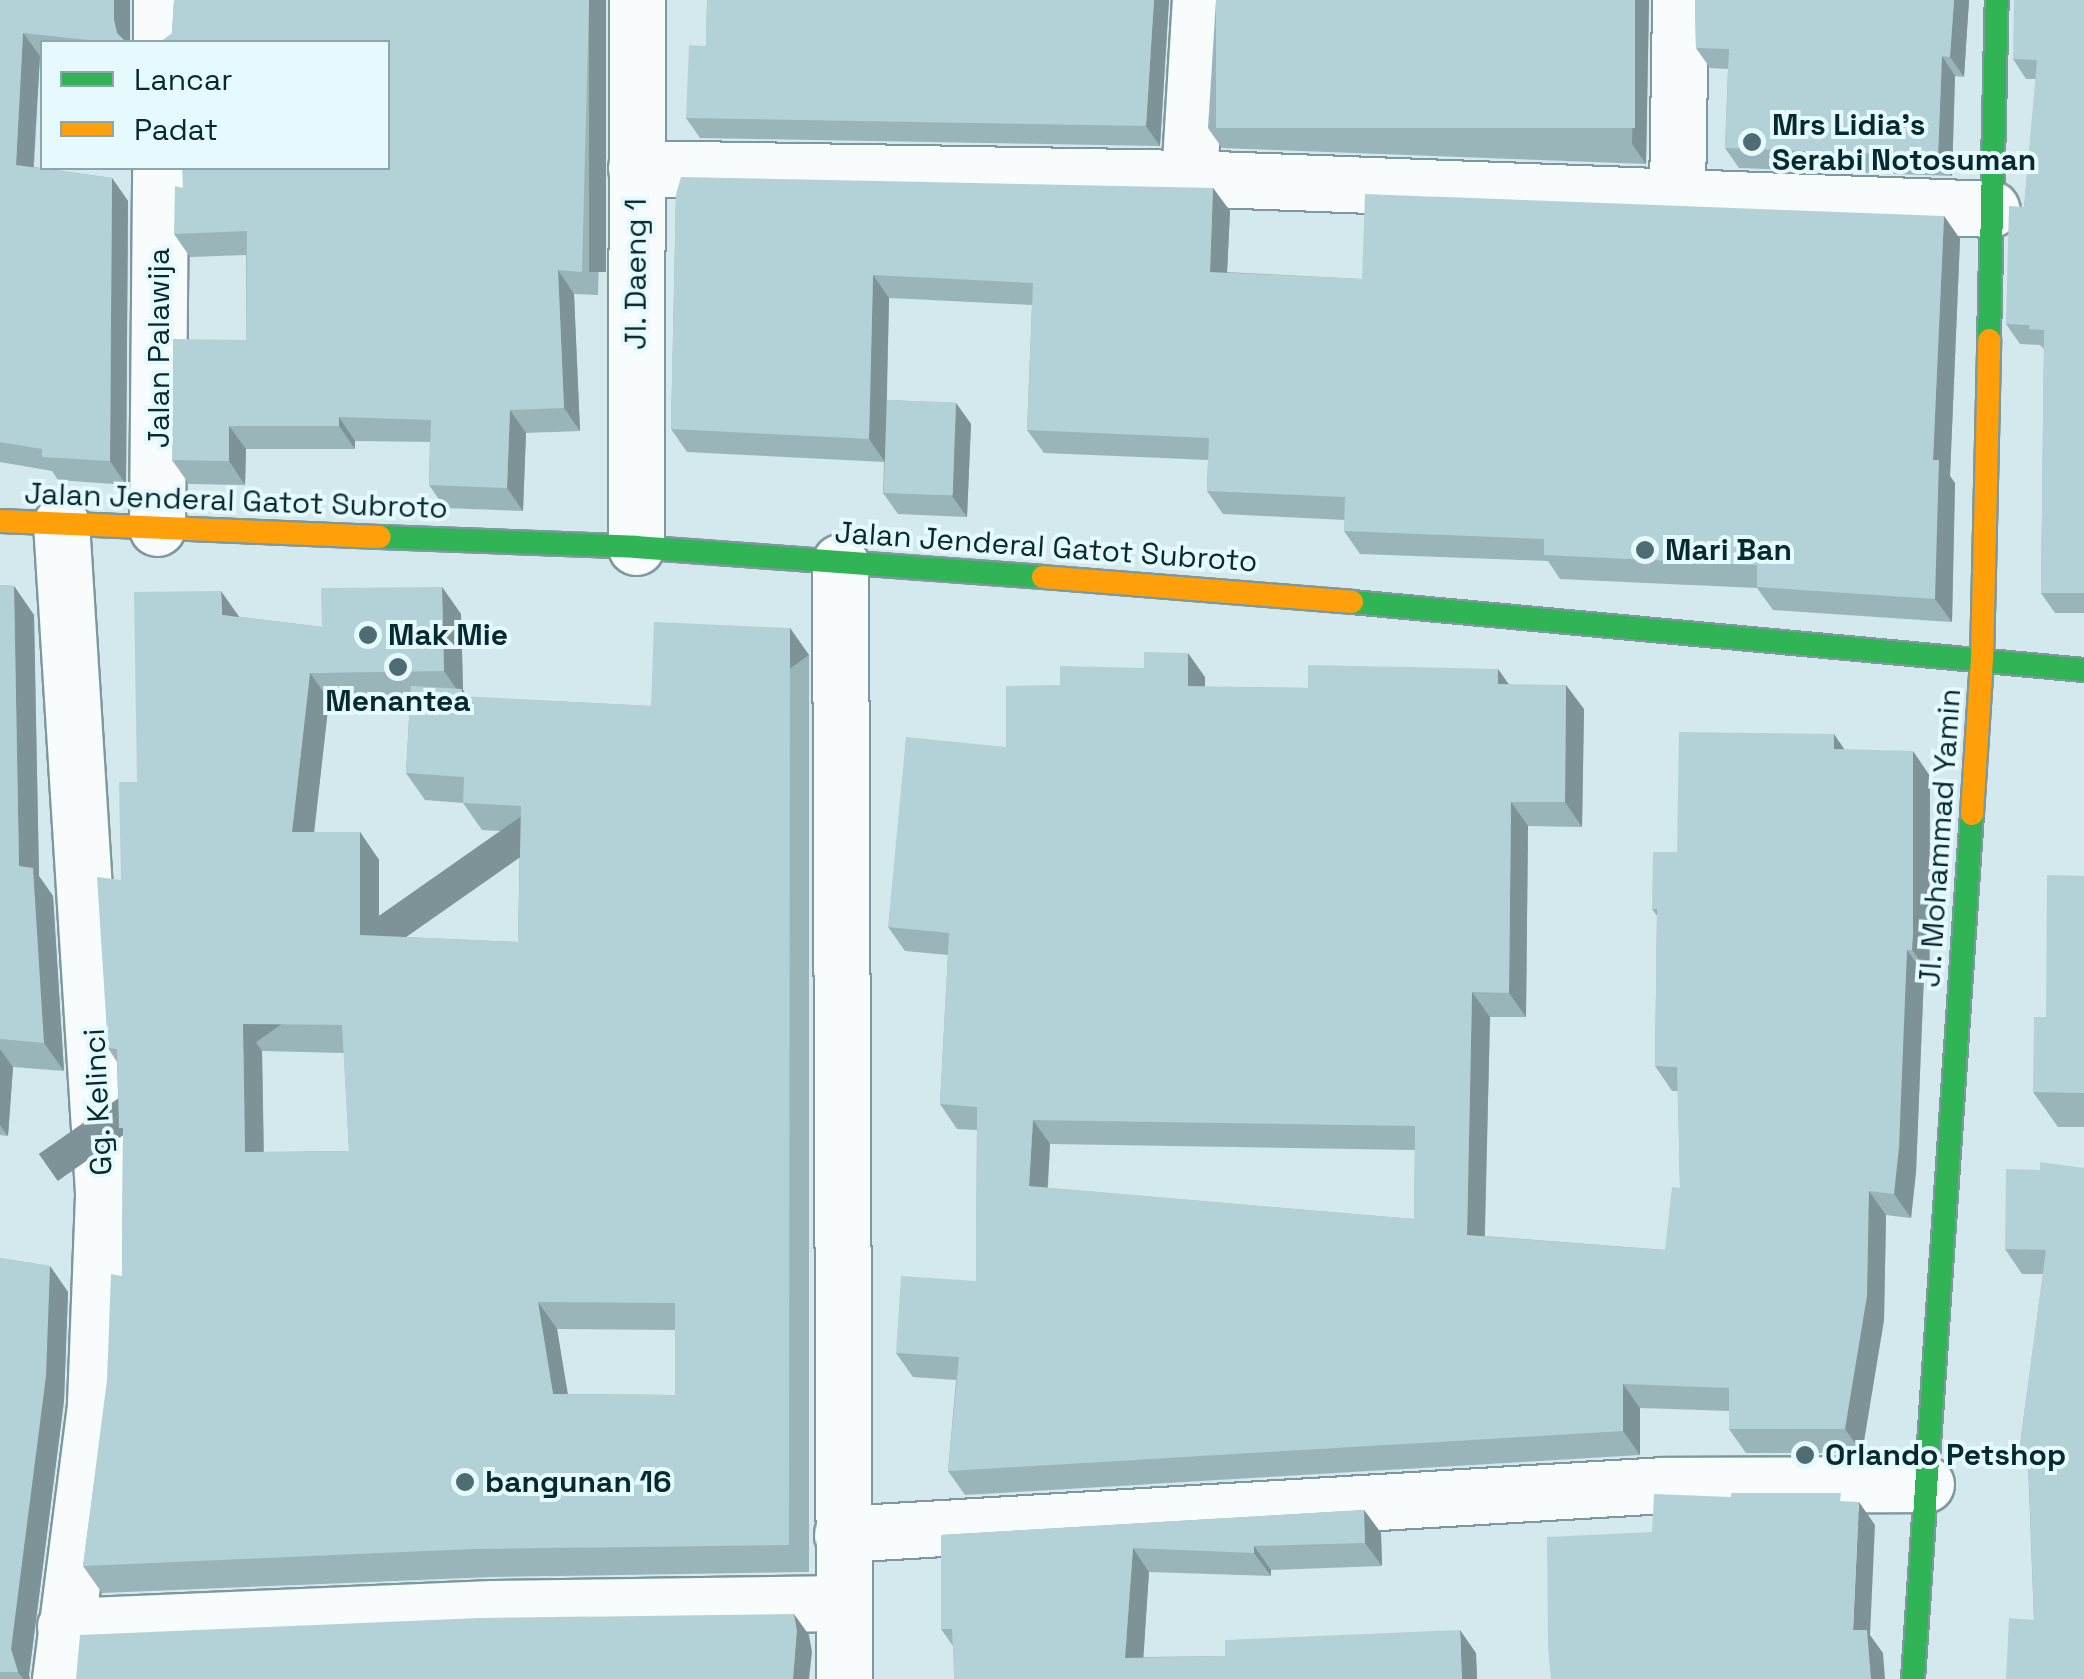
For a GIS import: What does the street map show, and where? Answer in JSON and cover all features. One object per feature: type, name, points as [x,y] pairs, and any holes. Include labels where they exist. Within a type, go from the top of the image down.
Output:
[{"type":"main road","name":"Jl. Mohammad Yamin","points":[[1913,1679],[1982,660],[1997,0]]},
{"type":"main road","name":"Jalan Jenderal Gatot Subroto","points":[[0,521],[636,548],[840,562],[1256,593],[2084,670]]},
{"type":"street","points":[[161,0],[161,40]]},
{"type":"street","name":"Jl. Daeng 1","points":[[636,548],[638,0]]},
{"type":"street","points":[[1189,178],[1200,0]]},
{"type":"street","points":[[1676,194],[1680,0]]},
{"type":"street","points":[[636,168],[1189,178],[1991,209]]},
{"type":"street","name":"Jalan Palawija","points":[[157,528],[160,170]]},
{"type":"street","name":"Gg. Kelinci","points":[[61,523],[103,1192],[95,1404],[62,1653]]},
{"type":"street","points":[[840,562],[844,1679]]},
{"type":"street","points":[[842,1534],[1664,1485],[1926,1484]]},
{"type":"street","points":[[62,1653],[493,1608],[843,1603]]},
{"type":"building","points":[[0,0],[114,0],[117,33],[124,40],[23,33],[16,165],[112,178],[110,461],[42,457],[42,449],[0,442]]},
{"type":"building","points":[[174,0],[589,0],[582,272],[558,270],[564,408],[510,410],[507,488],[429,485],[431,420],[339,417],[339,426],[229,426],[229,461],[172,460],[173,339],[246,340],[247,231],[174,234],[175,186],[183,188],[182,170],[390,170],[390,40],[163,40],[172,33]]},
{"type":"building","points":[[707,0],[1154,0],[1146,126],[686,118],[689,45],[706,46]]},
{"type":"building","points":[[1216,0],[1635,0],[1635,128],[1216,128]]},
{"type":"building","points":[[1695,0],[1954,0],[1950,57],[1942,56],[1938,156],[1725,148],[1729,49],[1696,48]]},
{"type":"building","points":[[2014,0],[2084,0],[2084,593],[2041,593],[2044,330],[2006,324],[2009,206],[2024,207],[2037,60],[2013,59]]},
{"type":"building","points":[[681,177],[1213,188],[1210,272],[1362,279],[1365,194],[1944,216],[1933,460],[1939,460],[1935,599],[1757,587],[1757,565],[1544,555],[1544,539],[1344,531],[1345,497],[1207,491],[1209,438],[1027,430],[1033,283],[873,275],[869,439],[671,429],[676,194]]},
{"type":"building","points":[[887,400],[956,402],[953,495],[884,493]]},
{"type":"building","points":[[0,585],[14,586],[19,866],[33,868],[44,1043],[0,1039]]},
{"type":"building","points":[[442,587],[444,671],[310,673],[292,832],[360,832],[360,935],[518,942],[521,806],[463,803],[464,777],[406,773],[411,686],[462,689],[462,696],[651,706],[654,622],[790,628],[789,1545],[473,1549],[83,1566],[107,1380],[111,1274],[122,1276],[123,1128],[119,1128],[117,1049],[108,1048],[97,877],[121,880],[119,782],[137,782],[134,592],[221,591],[222,615],[322,627],[321,588]],"holes":[[[243,1024],[342,1025],[349,1151],[245,1152]],[[538,1302],[675,1303],[675,1395],[553,1394]]]},
{"type":"building","points":[[1144,652],[1188,653],[1188,686],[1308,688],[1308,665],[1498,669],[1498,684],[1566,685],[1565,802],[1511,802],[1509,993],[1472,992],[1467,1235],[1665,1250],[1672,1187],[1680,1188],[1677,1067],[1655,1066],[1657,909],[1652,909],[1653,852],[1677,852],[1679,732],[1834,734],[1834,749],[1913,751],[1913,935],[1912,950],[1907,950],[1899,1148],[1894,1194],[1869,1191],[1867,1296],[1845,1429],[1729,1429],[1729,1388],[1623,1384],[1623,1431],[948,1471],[959,1357],[896,1353],[901,1276],[976,1281],[977,1107],[940,1104],[949,933],[888,927],[906,737],[1006,747],[1006,686],[1060,685],[1060,666],[1144,668]],"holes":[[[1033,1120],[1415,1126],[1414,1219],[1029,1186]]]},
{"type":"building","points":[[2047,875],[2084,876],[2084,1093],[2033,1092],[2034,1017],[2046,1017]]},
{"type":"building","points":[[2040,1162],[2084,1168],[2084,1679],[2006,1679],[2009,1618],[2034,1620],[2028,1453],[2019,1452],[2046,1250],[2005,1249],[2006,1169],[2040,1170]]},
{"type":"building","points":[[0,1258],[50,1266],[46,1376],[11,1649],[18,1672],[0,1672]]},
{"type":"building","points":[[1731,1493],[1841,1493],[1840,1501],[1859,1502],[1853,1630],[1867,1630],[1871,1679],[1551,1679],[1547,1537],[1652,1532],[1654,1494],[1731,1497]]},
{"type":"building","points":[[1364,1510],[1365,1543],[1254,1546],[1254,1553],[1133,1548],[1125,1658],[1225,1656],[1225,1640],[1460,1630],[1462,1679],[954,1679],[952,1629],[941,1629],[941,1535]]},
{"type":"building","points":[[794,1614],[797,1631],[793,1679],[76,1679],[80,1635],[479,1618]]},
{"type":"traffic: fast","points":[[1989,340],[1997,0]]},
{"type":"traffic: fast","points":[[380,537],[636,547],[1043,577]]},
{"type":"traffic: fast","points":[[1352,602],[2084,670]]},
{"type":"traffic: fast","points":[[1913,1679],[1972,814]]},
{"type":"traffic: slow","points":[[1972,814],[1982,660],[1989,340]]},
{"type":"traffic: slow","points":[[0,521],[380,537]]},
{"type":"traffic: slow","points":[[1043,577],[1352,602]]},
{"type":"place","name":"Mrs Lidia's Serabi Notosuman","points":[[1752,142]]},
{"type":"place","name":"Mari Ban","points":[[1645,550]]},
{"type":"place","name":"Mak Mie","points":[[368,635]]},
{"type":"place","name":"Menantea","points":[[398,667]]},
{"type":"place","name":"Orlando Petshop","points":[[1805,1455]]},
{"type":"place","name":"bangunan 16","points":[[465,1482]]}]
